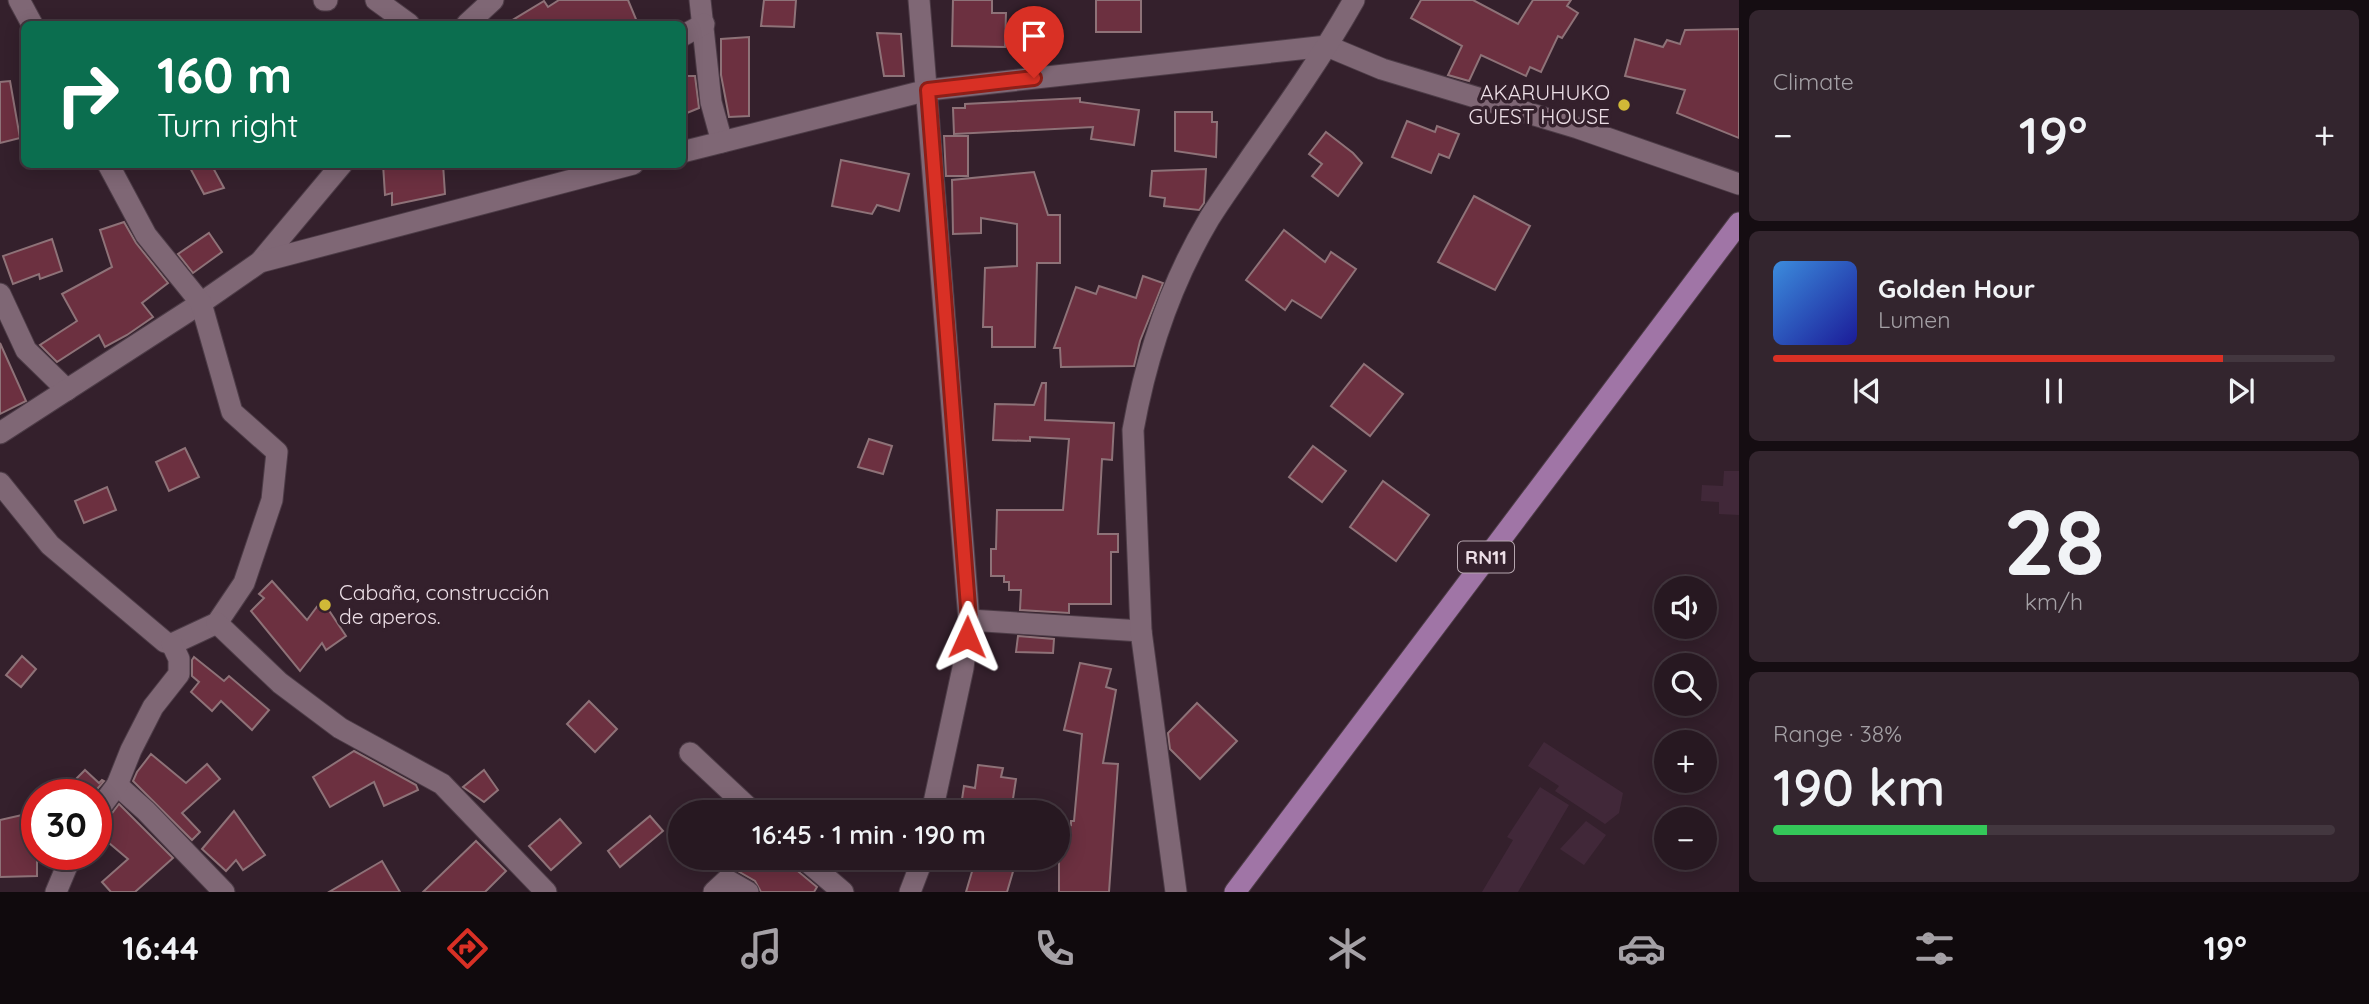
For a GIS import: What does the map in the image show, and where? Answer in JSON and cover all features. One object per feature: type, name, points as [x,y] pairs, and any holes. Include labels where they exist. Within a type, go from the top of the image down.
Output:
[{"type":"main road","name":"RN11","points":[[1235,892],[1739,223]]},
{"type":"street","points":[[19,0],[30,21]]},
{"type":"street","points":[[376,0],[405,21]]},
{"type":"street","points":[[470,21],[493,0]]},
{"type":"street","points":[[700,0],[711,102],[722,142]]},
{"type":"street","points":[[919,0],[969,620],[964,668],[935,800]]},
{"type":"street","points":[[1176,892],[1141,631],[1133,430],[1160,328],[1184,269],[1209,219],[1327,46],[1354,0]]},
{"type":"street","points":[[686,34],[704,24]]},
{"type":"street","points":[[686,151],[928,90],[1327,46],[1382,69],[1578,128],[1739,184]]},
{"type":"street","points":[[110,168],[146,235],[201,303],[232,412],[277,452],[272,500],[244,583],[217,623],[172,644]]},
{"type":"street","points":[[0,433],[260,262],[339,168]]},
{"type":"street","points":[[260,262],[618,168]]},
{"type":"street","points":[[0,294],[26,350],[67,390]]},
{"type":"street","points":[[0,483],[50,545],[159,638],[172,644],[179,659],[179,674],[153,707],[112,792]]},
{"type":"street","points":[[969,620],[1141,631]]},
{"type":"street","points":[[217,623],[280,683],[340,728],[442,784],[546,892]]},
{"type":"street","points":[[690,752],[740,800]]},
{"type":"street","points":[[117,786],[146,811],[224,892]]},
{"type":"street","points":[[56,892],[65,870]]},
{"type":"street","points":[[817,870],[843,892]]},
{"type":"street","points":[[910,892],[918,870]]},
{"type":"street","points":[[714,892],[727,880],[748,892]]},
{"type":"shaded area","points":[[1724,471],[1739,471],[1739,515],[1719,514],[1719,502],[1701,501],[1702,485],[1723,486]]},
{"type":"shaded area","points":[[1544,742],[1623,793],[1619,813],[1605,824],[1555,791],[1559,786],[1528,766]]},
{"type":"shaded area","points":[[1540,787],[1569,805],[1518,892],[1482,892],[1513,840],[1507,837]]},
{"type":"shaded area","points":[[1586,821],[1606,835],[1584,865],[1560,849]]},
{"type":"building","points":[[559,0],[628,0],[637,21],[511,21],[544,1],[548,7]]},
{"type":"building","points":[[764,0],[796,0],[794,27],[761,26]]},
{"type":"building","points":[[953,0],[992,0],[992,13],[1006,13],[1005,47],[952,46]]},
{"type":"building","points":[[1096,0],[1141,0],[1141,32],[1096,32]]},
{"type":"building","points":[[1421,0],[1473,0],[1518,24],[1533,0],[1571,0],[1567,6],[1578,13],[1562,38],[1558,36],[1541,72],[1530,67],[1526,76],[1481,55],[1469,81],[1448,75],[1462,46],[1411,18]]},
{"type":"building","points":[[1739,29],[1739,138],[1677,113],[1685,90],[1625,76],[1635,39],[1663,47],[1667,40],[1680,44],[1685,30]]},
{"type":"building","points":[[877,33],[901,34],[904,76],[884,76]]},
{"type":"building","points":[[749,37],[749,116],[729,117],[721,75],[721,39]]},
{"type":"building","points":[[686,76],[695,76],[699,108],[686,113]]},
{"type":"building","points":[[10,81],[20,138],[0,143],[0,82]]},
{"type":"building","points":[[1080,98],[1080,102],[1139,110],[1134,145],[1091,139],[1093,127],[954,134],[953,108],[965,108],[965,104]]},
{"type":"building","points":[[1175,112],[1212,112],[1212,122],[1217,122],[1216,157],[1175,151]]},
{"type":"building","points":[[1407,121],[1435,132],[1437,126],[1459,134],[1449,158],[1439,154],[1431,173],[1392,157]]},
{"type":"building","points":[[1326,132],[1362,163],[1338,196],[1312,176],[1322,164],[1309,154]]},
{"type":"building","points":[[944,136],[968,136],[968,176],[946,176]]},
{"type":"building","points":[[841,160],[909,174],[899,211],[877,205],[872,214],[832,206]]},
{"type":"building","points":[[190,168],[213,168],[224,188],[204,194]]},
{"type":"building","points":[[383,168],[443,168],[445,194],[392,205],[392,193],[385,195]]},
{"type":"building","points":[[1206,169],[1204,203],[1199,210],[1164,206],[1165,198],[1150,196],[1152,171]]},
{"type":"building","points":[[1034,172],[1048,215],[1060,215],[1060,263],[1037,263],[1035,347],[992,347],[992,327],[983,327],[985,268],[1017,266],[1017,224],[981,218],[981,233],[953,234],[952,180]]},
{"type":"building","points":[[1474,196],[1530,226],[1495,290],[1438,262]]},
{"type":"building","points":[[124,222],[136,243],[168,283],[142,303],[153,317],[105,347],[99,335],[57,362],[40,345],[77,321],[62,294],[112,267],[100,230]]},
{"type":"building","points":[[1284,230],[1325,262],[1331,252],[1356,269],[1321,318],[1292,300],[1285,310],[1246,280]]},
{"type":"building","points":[[209,233],[222,252],[193,273],[178,254]]},
{"type":"building","points":[[52,239],[62,271],[40,279],[39,274],[13,284],[3,256]]},
{"type":"building","points":[[1143,276],[1163,283],[1140,341],[1134,366],[1061,367],[1060,348],[1054,348],[1076,287],[1096,294],[1099,286],[1136,298]]},
{"type":"building","points":[[0,343],[26,401],[0,414]]},
{"type":"building","points":[[1364,364],[1403,394],[1370,436],[1331,406]]},
{"type":"building","points":[[1042,383],[1046,383],[1045,420],[1114,423],[1112,460],[1102,459],[1098,534],[1118,534],[1118,552],[1111,552],[1111,604],[1069,604],[1069,613],[1020,610],[1021,590],[1009,590],[1009,582],[1004,582],[1004,576],[991,576],[991,549],[996,549],[997,510],[1063,510],[1069,439],[1030,437],[1030,441],[993,440],[995,404],[1034,405]]},
{"type":"building","points":[[869,439],[892,446],[883,474],[858,467]]},
{"type":"building","points":[[1313,446],[1346,471],[1322,502],[1289,477]]},
{"type":"building","points":[[185,448],[199,477],[169,491],[156,462]]},
{"type":"building","points":[[1383,481],[1429,515],[1396,561],[1350,527]]},
{"type":"building","points":[[107,487],[116,510],[84,523],[75,501]]},
{"type":"building","points":[[272,581],[307,620],[322,600],[346,636],[326,650],[322,643],[300,671],[251,611],[264,598],[259,594]]},
{"type":"building","points":[[1018,636],[1054,639],[1053,653],[1016,652]]},
{"type":"building","points":[[22,656],[36,669],[21,687],[6,675]]},
{"type":"building","points":[[194,657],[224,681],[229,676],[269,710],[252,730],[221,701],[212,711],[191,692],[199,682],[192,676]]},
{"type":"building","points":[[1080,663],[1111,669],[1106,687],[1116,690],[1103,763],[1118,764],[1109,892],[1059,892],[1059,870],[1070,870],[1070,825],[1074,821],[1082,734],[1064,730]]},
{"type":"building","points":[[589,701],[617,729],[595,752],[567,724]]},
{"type":"building","points":[[1197,703],[1237,741],[1200,779],[1170,749],[1168,733]]},
{"type":"building","points":[[354,751],[416,785],[418,790],[384,806],[374,782],[330,807],[313,777]]},
{"type":"building","points":[[151,754],[186,783],[207,764],[220,779],[182,813],[200,832],[192,840],[133,781]]},
{"type":"building","points":[[978,765],[1003,768],[1001,777],[1016,779],[1013,800],[962,800],[964,786],[975,788]]},
{"type":"building","points":[[85,770],[95,779],[76,779]]},
{"type":"building","points":[[484,770],[498,790],[484,802],[463,787]]},
{"type":"building","points":[[119,804],[173,858],[135,892],[111,892],[102,882],[128,859],[112,846],[112,813]]},
{"type":"building","points":[[234,811],[265,855],[243,870],[236,860],[226,871],[202,849]]},
{"type":"building","points":[[21,815],[21,870],[37,870],[37,876],[0,877],[0,820]]},
{"type":"building","points":[[650,816],[663,831],[620,867],[608,851]]},
{"type":"building","points":[[560,819],[581,843],[551,870],[529,846]]},
{"type":"building","points":[[476,841],[506,871],[485,892],[423,892]]},
{"type":"building","points":[[382,861],[400,892],[329,892]]},
{"type":"building","points":[[736,870],[796,870],[817,887],[814,892],[761,892],[755,881]]},
{"type":"building","points":[[972,870],[1013,870],[1007,892],[966,892]]},
{"type":"place","name":"AKARUHUKO GUEST HOUSE","points":[[1624,105]]},
{"type":"place","name":"Cabaña, construcción de aperos.","points":[[325,605]]},
{"type":"route","points":[[967,637],[969,620],[928,90],[1034,78]]}]
